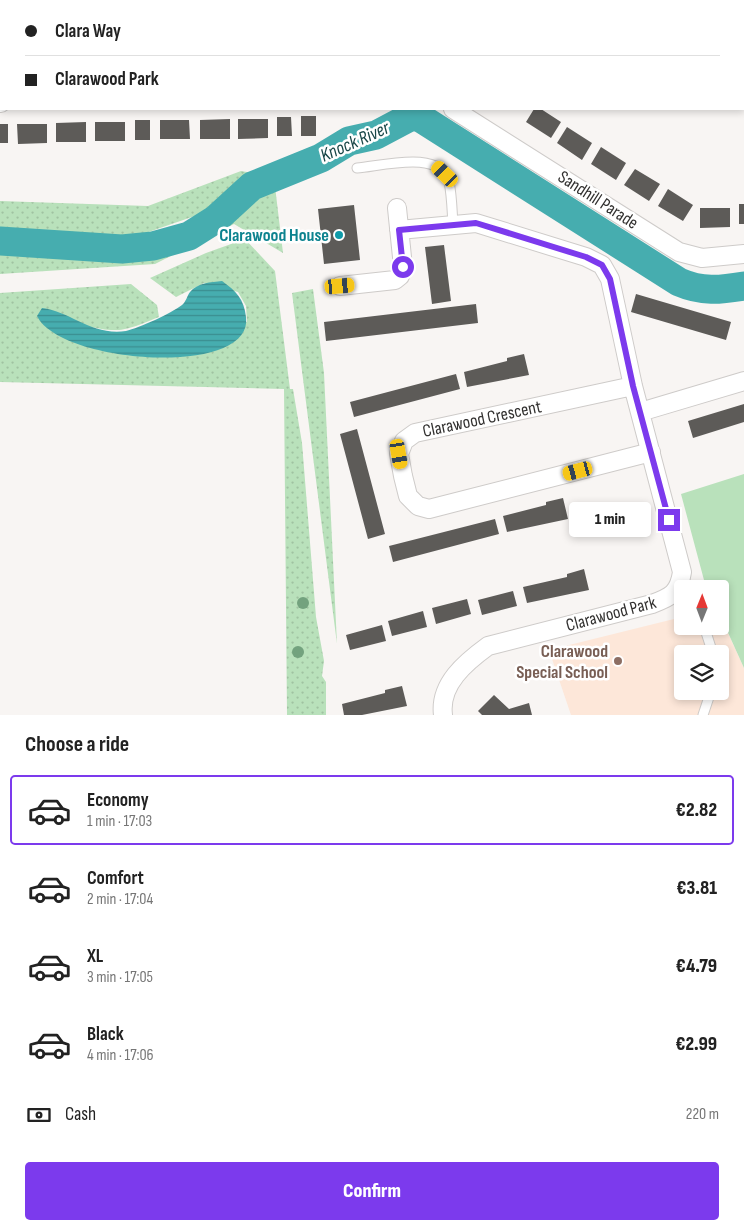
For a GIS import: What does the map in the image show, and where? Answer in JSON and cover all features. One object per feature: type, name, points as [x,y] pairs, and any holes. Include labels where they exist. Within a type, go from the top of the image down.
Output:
[{"type":"street","name":"Sandhill Parade","points":[[457,110],[475,114],[679,252],[702,258],[744,254]]},
{"type":"street","points":[[340,286],[394,280],[400,276],[403,267],[397,208]]},
{"type":"street","name":"Clarawood Park","points":[[399,230],[476,223],[586,257],[602,265],[610,279],[633,386],[682,572],[681,580]]},
{"type":"street","points":[[640,412],[744,381]]},
{"type":"street","name":"Clarawood Crescent","points":[[633,386],[415,434],[404,440],[399,454],[408,496],[418,506],[429,509],[651,452]]},
{"type":"street","name":"Clarawood Park","points":[[442,715],[450,682],[466,662],[488,646],[674,598]]},
{"type":"lane","points":[[357,168],[418,162],[428,162],[437,166],[449,181],[453,225]]},
{"type":"lane","points":[[704,715],[708,700]]},
{"type":"shaded area","name":"Clarawood Special School","points":[[674,619],[674,635],[729,635],[744,668],[744,715],[571,715],[549,650]]},
{"type":"green space","points":[[241,171],[266,175],[215,209],[137,236],[0,238],[0,201],[148,206]]},
{"type":"green space","points":[[274,178],[283,253],[234,224],[155,264],[0,274],[0,249],[26,247],[95,253],[165,249],[220,224]]},
{"type":"green space","points":[[245,239],[275,271],[290,389],[293,389],[302,443],[316,617],[324,661],[322,676],[326,682],[326,715],[287,715],[284,389],[0,382],[0,293],[131,284],[157,305],[159,317],[122,330],[105,330],[82,325],[75,343],[247,322],[246,306],[238,292],[204,283],[176,297],[150,278],[206,253]]},
{"type":"green space","points":[[313,289],[324,373],[337,644],[292,293]]},
{"type":"green space","points":[[744,474],[744,668],[729,635],[729,580],[704,580],[681,494]]},
{"type":"water","points":[[222,281],[235,292],[243,305],[246,317],[240,336],[220,349],[189,356],[153,357],[115,353],[80,345],[53,332],[37,316],[42,308],[53,310],[92,327],[114,332],[126,331],[155,320],[177,308],[183,304],[190,292],[196,287]]},
{"type":"building","points":[[533,110],[543,110],[561,122],[551,138],[526,122]]},
{"type":"building","points":[[301,116],[316,116],[316,136],[301,136]]},
{"type":"building","points":[[277,117],[291,117],[292,136],[277,136]]},
{"type":"building","points":[[230,119],[230,139],[200,139],[200,120]]},
{"type":"building","points":[[238,119],[268,119],[268,138],[238,139]]},
{"type":"building","points":[[135,120],[150,120],[150,140],[135,140]]},
{"type":"building","points":[[160,120],[189,120],[190,139],[160,139]]},
{"type":"building","points":[[86,122],[86,142],[56,142],[56,123]]},
{"type":"building","points":[[95,122],[125,122],[125,141],[95,141]]},
{"type":"building","points":[[0,124],[8,124],[8,143],[0,143]]},
{"type":"building","points":[[17,124],[47,124],[47,143],[18,144]]},
{"type":"building","points":[[567,127],[592,143],[582,160],[557,143]]},
{"type":"building","points":[[601,147],[626,163],[616,180],[591,164]]},
{"type":"building","points":[[635,169],[660,184],[649,201],[624,185]]},
{"type":"building","points":[[668,189],[693,205],[683,221],[658,206]]},
{"type":"building","points":[[739,204],[744,204],[744,224],[739,224]]},
{"type":"building","name":"Clarawood House","points":[[354,205],[360,260],[324,264],[318,209]]},
{"type":"building","points":[[700,208],[730,208],[730,227],[700,228]]},
{"type":"building","points":[[444,245],[451,301],[432,304],[425,247]]},
{"type":"building","points":[[636,294],[731,322],[726,340],[631,312]]},
{"type":"building","points":[[476,304],[478,323],[326,341],[324,322]]},
{"type":"building","points":[[524,354],[529,375],[467,387],[464,372],[507,361],[507,358]]},
{"type":"building","points":[[456,374],[460,389],[354,417],[350,402]]},
{"type":"building","points":[[744,404],[744,422],[693,438],[688,421]]},
{"type":"building","points":[[357,429],[385,534],[368,539],[340,434]]},
{"type":"building","points":[[563,498],[568,519],[507,532],[503,516],[546,505],[546,502]]},
{"type":"building","points":[[495,519],[499,534],[393,562],[389,546]]},
{"type":"building","points":[[584,569],[589,590],[527,603],[523,587],[567,577],[567,574]]},
{"type":"building","points":[[513,591],[517,606],[482,615],[478,600]]},
{"type":"building","points":[[467,599],[471,614],[436,624],[432,608]]},
{"type":"building","points":[[423,611],[427,627],[392,636],[388,621]]},
{"type":"building","points":[[382,625],[386,641],[350,650],[346,635]]},
{"type":"building","points":[[402,686],[407,706],[362,715],[344,715],[342,704],[385,693],[385,690]]},
{"type":"building","points":[[494,695],[509,709],[529,703],[532,715],[482,715],[478,711]]},
{"type":"waterway","name":"Knock River","points":[[0,241],[122,249],[153,246],[189,236],[216,219],[252,186],[321,158],[349,141],[376,135],[410,117],[419,117],[679,282],[703,289],[744,286]]},
{"type":"place","name":"Clarawood House","points":[[339,235]]},
{"type":"place","name":"Clarawood Special School","points":[[618,661]]},
{"type":"route","points":[[403,267],[399,230],[476,223],[586,257],[602,265],[610,279],[633,386],[669,520]]}]
